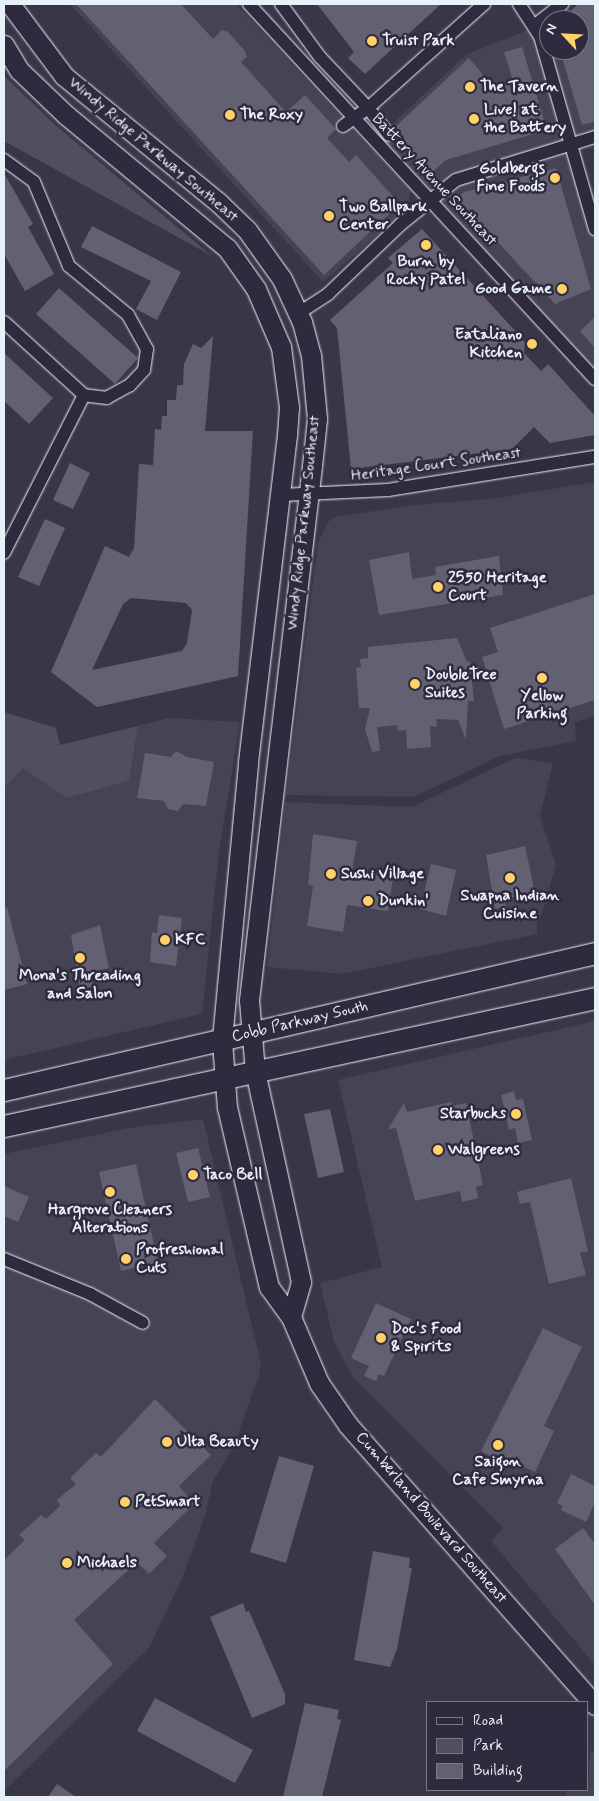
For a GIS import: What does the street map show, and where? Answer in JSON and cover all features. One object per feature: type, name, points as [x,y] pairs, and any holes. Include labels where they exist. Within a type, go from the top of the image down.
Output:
[{"type":"main road","name":"Windy Ridge Parkway Southeast","points":[[10,4],[64,76],[218,202],[248,230],[272,260],[299,313],[316,387],[310,496],[251,973],[250,1034],[255,1071]]},
{"type":"main road","name":"Windy Ridge Parkway Southeast","points":[[4,44],[19,70],[66,115],[218,239],[256,289],[281,347],[287,382],[288,417],[281,495],[248,764],[222,1041],[224,1079]]},
{"type":"main road","name":"Cobb Parkway South","points":[[4,1090],[222,1041],[595,952]]},
{"type":"main road","points":[[4,1126],[595,998]]},
{"type":"main road","points":[[255,1071],[301,1282],[291,1317]]},
{"type":"main road","name":"Cumberland Boulevard Southeast","points":[[224,1079],[259,1252],[269,1287],[291,1317],[319,1384],[348,1425],[595,1705]]},
{"type":"street","name":"Battery Avenue Southeast","points":[[249,4],[595,379]]},
{"type":"street","points":[[281,4],[320,57],[368,108],[389,135]]},
{"type":"street","points":[[343,126],[368,108],[484,4]]},
{"type":"street","points":[[519,4],[540,36],[595,230]]},
{"type":"street","points":[[534,26],[562,4]]},
{"type":"street","points":[[299,313],[328,294],[430,199],[456,180],[595,137]]},
{"type":"street","points":[[4,160],[34,182],[69,266],[128,315],[147,349],[144,370],[130,385],[107,398],[84,395],[4,322]]},
{"type":"street","points":[[4,553],[84,395]]},
{"type":"street","name":"Heritage Court Southeast","points":[[281,495],[310,496],[388,490],[595,457]]},
{"type":"street","points":[[4,1259],[107,1302],[143,1323]]},
{"type":"shaded area","points":[[70,4],[236,4],[410,190],[408,209],[323,282]]},
{"type":"shaded area","points":[[539,26],[539,60],[587,60],[595,69],[595,133],[568,141],[595,232],[595,377],[381,142],[388,128],[467,54]]},
{"type":"shaded area","points":[[595,482],[595,716],[575,722],[576,741],[500,756],[414,797],[286,795],[318,543],[328,522],[335,517],[415,505],[498,498]]},
{"type":"shaded area","points":[[169,718],[240,722],[219,852],[202,1014],[4,1060],[4,788],[23,767],[67,798],[129,781],[138,726]]},
{"type":"shaded area","points":[[515,758],[553,763],[540,816],[556,865],[541,916],[537,918],[537,934],[342,974],[267,967],[285,802],[412,807]]},
{"type":"shaded area","points":[[595,1021],[595,1665],[491,1541],[503,1528],[353,1377],[334,1342],[320,1283],[382,1267],[338,1080]]},
{"type":"shaded area","points":[[203,1119],[261,1364],[259,1375],[233,1448],[213,1481],[205,1516],[183,1576],[149,1648],[4,1791],[4,1154],[129,1128]]},
{"type":"shaded area","points":[[590,1750],[595,1754],[595,1797],[564,1797],[567,1791],[589,1791]]},
{"type":"green space","points":[[4,76],[54,124],[212,256],[4,141]]},
{"type":"green space","points":[[4,712],[56,728],[60,745],[138,726],[129,781],[67,798],[23,768],[4,788]]},
{"type":"building","points":[[76,4],[181,4],[213,39],[222,30],[228,32],[245,51],[247,57],[241,62],[286,112],[305,95],[336,129],[327,138],[349,162],[356,155],[400,204],[324,275]]},
{"type":"building","name":"Truist Park","points":[[317,4],[441,4],[365,74],[348,58],[354,52]]},
{"type":"building","points":[[578,4],[595,4],[595,116],[593,122],[582,125],[563,60],[589,60],[589,10],[572,10]]},
{"type":"building","name":"Live! at the Battery","points":[[522,47],[547,130],[446,160],[430,174],[396,138],[394,128],[469,58],[494,88],[513,81],[504,52]]},
{"type":"building","points":[[556,168],[591,289],[555,304],[457,198],[464,192]]},
{"type":"building","points":[[4,173],[33,224],[28,227],[54,274],[25,291],[4,254]]},
{"type":"building","points":[[92,226],[181,272],[157,320],[136,309],[151,281],[81,247]]},
{"type":"building","points":[[422,229],[518,334],[525,343],[524,353],[541,371],[548,364],[595,416],[595,435],[550,443],[534,427],[512,449],[351,469],[337,328],[330,320],[393,263],[388,258]]},
{"type":"building","points":[[59,288],[138,358],[115,384],[36,314]]},
{"type":"building","points":[[595,317],[595,348],[580,331]]},
{"type":"building","points":[[213,336],[205,431],[253,431],[238,676],[97,707],[51,672],[105,546],[129,557],[134,548],[139,464],[153,465],[155,429],[161,430],[162,416],[167,416],[167,400],[176,400],[177,385],[183,385],[184,364],[193,344],[201,348]],"holes":[[[131,598],[186,603],[192,610],[187,643],[182,651],[92,670],[123,604]]]},
{"type":"building","points":[[4,353],[53,398],[29,424],[4,401]]},
{"type":"building","points":[[70,463],[90,473],[73,509],[53,500]]},
{"type":"building","points":[[45,519],[65,528],[39,586],[18,577]]},
{"type":"building","name":"2550 Heritage Court","points":[[409,552],[412,579],[436,575],[435,567],[499,556],[503,595],[379,615],[369,560]]},
{"type":"building","name":"Yellow Parking","points":[[595,594],[595,700],[504,729],[482,657],[498,652],[490,628]]},
{"type":"building","name":"DoubleTree Suites","points":[[457,638],[467,662],[470,661],[474,701],[468,701],[466,740],[458,720],[436,719],[437,727],[430,726],[431,747],[407,749],[406,730],[398,731],[397,725],[377,727],[380,751],[372,752],[365,729],[370,708],[359,708],[356,668],[361,667],[360,659],[368,658],[368,647]]},
{"type":"building","points":[[176,751],[187,757],[214,762],[206,806],[183,804],[178,811],[168,809],[164,801],[137,798],[145,753],[171,757]]},
{"type":"building","name":"Sushi Village","points":[[313,834],[357,841],[352,872],[393,878],[388,911],[347,905],[343,932],[307,926],[313,886],[308,885]]},
{"type":"building","name":"Swapna Indian Cuisine","points":[[525,846],[535,893],[504,899],[506,906],[495,909],[486,855]]},
{"type":"building","points":[[431,864],[456,870],[446,916],[420,909]]},
{"type":"building","points":[[7,907],[27,984],[4,990],[4,908]]},
{"type":"building","name":"KFC","points":[[159,915],[182,918],[176,966],[150,962],[152,932],[157,933]]},
{"type":"building","points":[[100,925],[109,968],[90,972],[93,986],[80,989],[71,935]]},
{"type":"building","name":"Starbucks","points":[[514,1091],[516,1100],[523,1099],[532,1140],[518,1143],[515,1128],[509,1130],[501,1095]]},
{"type":"building","name":"Walgreens","points":[[451,1102],[452,1106],[466,1103],[483,1185],[476,1187],[478,1198],[462,1202],[460,1191],[415,1201],[396,1128],[388,1129],[404,1103],[407,1112]]},
{"type":"building","points":[[330,1109],[344,1172],[318,1178],[304,1114]]},
{"type":"building","name":"Taco Bell","points":[[198,1148],[210,1197],[188,1202],[176,1153]]},
{"type":"building","points":[[136,1164],[158,1263],[121,1271],[99,1172]]},
{"type":"building","points":[[571,1178],[588,1251],[580,1253],[586,1275],[549,1284],[530,1202],[520,1204],[517,1192]]},
{"type":"building","points":[[4,1186],[29,1197],[18,1222],[4,1216]]},
{"type":"building","name":"Doc's Food & Spirits","points":[[376,1303],[411,1319],[384,1376],[379,1374],[376,1381],[364,1376],[369,1366],[351,1358]]},
{"type":"building","points":[[543,1328],[582,1347],[544,1426],[554,1431],[535,1472],[496,1454],[494,1458],[481,1451]]},
{"type":"building","points":[[155,1399],[211,1455],[179,1486],[194,1504],[154,1543],[167,1556],[149,1574],[137,1562],[74,1620],[113,1664],[4,1771],[4,1560],[25,1540],[19,1535],[41,1515],[46,1519],[60,1506],[57,1500],[76,1484],[70,1478],[96,1453],[101,1457]]},
{"type":"building","points":[[279,1456],[314,1466],[286,1563],[250,1552]]},
{"type":"building","points":[[571,1474],[595,1486],[595,1502],[586,1522],[561,1510],[563,1506],[557,1503]]},
{"type":"building","points":[[583,1528],[595,1544],[595,1605],[555,1549]]},
{"type":"building","points":[[373,1551],[410,1558],[409,1568],[412,1568],[397,1649],[390,1667],[354,1660]]},
{"type":"building","points":[[243,1603],[246,1612],[249,1611],[285,1694],[285,1704],[252,1718],[210,1617]]},
{"type":"building","points":[[155,1698],[253,1750],[235,1783],[137,1731]]},
{"type":"building","points":[[305,1703],[339,1710],[337,1719],[341,1720],[322,1797],[283,1797]]},
{"type":"building","points":[[57,1784],[76,1797],[48,1797]]},
{"type":"place","name":"Truist Park","points":[[372,41]]},
{"type":"place","name":"The Tavern","points":[[470,87]]},
{"type":"place","name":"The Roxy","points":[[230,115]]},
{"type":"place","name":"Live! at the Battery","points":[[474,119]]},
{"type":"place","name":"Goldbergs Fine Foods","points":[[555,178]]},
{"type":"place","name":"Two Ballpark Center","points":[[329,216]]},
{"type":"place","name":"Burn by Rocky Patel","points":[[426,245]]},
{"type":"place","name":"Good Game","points":[[562,289]]},
{"type":"place","name":"Eataliano Kitchen","points":[[532,344]]},
{"type":"place","name":"2550 Heritage Court","points":[[438,587]]},
{"type":"place","name":"Yellow Parking","points":[[542,678]]},
{"type":"place","name":"DoubleTree Suites","points":[[415,684]]},
{"type":"place","name":"Sushi Village","points":[[331,874]]},
{"type":"place","name":"Swapna Indian Cuisine","points":[[510,878]]},
{"type":"place","name":"Dunkin'","points":[[368,901]]},
{"type":"place","name":"KFC","points":[[165,940]]},
{"type":"place","name":"Mona's Threading and Salon","points":[[80,958]]},
{"type":"place","name":"Starbucks","points":[[516,1114]]},
{"type":"place","name":"Walgreens","points":[[438,1150]]},
{"type":"place","name":"Taco Bell","points":[[193,1175]]},
{"type":"place","name":"Hargrove Cleaners Alterations","points":[[110,1192]]},
{"type":"place","name":"Profreshional Cuts","points":[[126,1259]]},
{"type":"place","name":"Doc's Food & Spirits","points":[[381,1338]]},
{"type":"place","name":"Ulta Beauty","points":[[167,1442]]},
{"type":"place","name":"Saigon Cafe Smyrna","points":[[498,1445]]},
{"type":"place","name":"PetSmart","points":[[125,1502]]},
{"type":"place","name":"Michaels","points":[[67,1563]]}]
